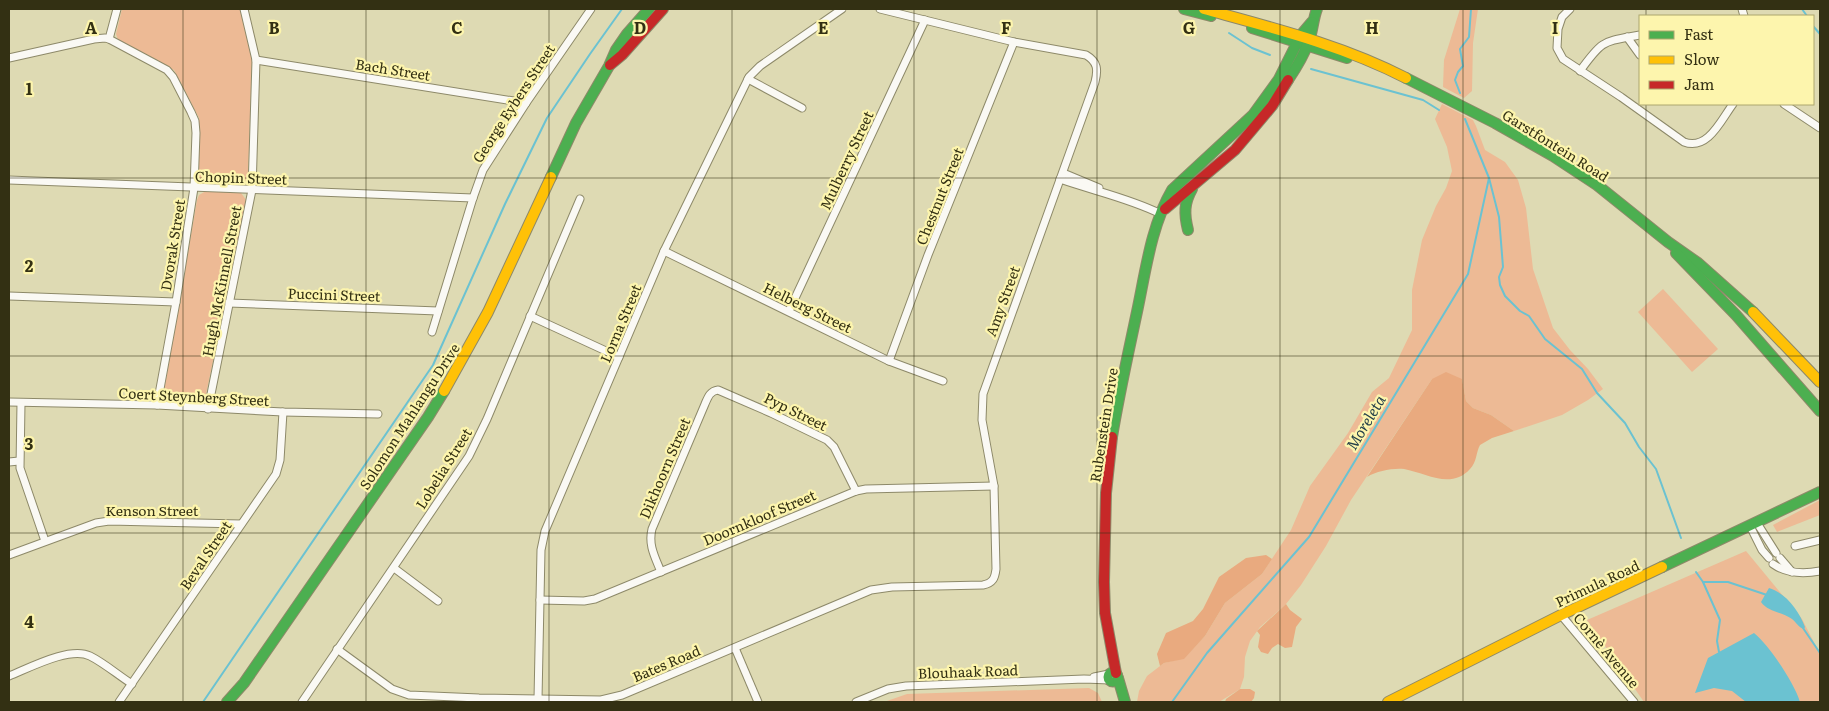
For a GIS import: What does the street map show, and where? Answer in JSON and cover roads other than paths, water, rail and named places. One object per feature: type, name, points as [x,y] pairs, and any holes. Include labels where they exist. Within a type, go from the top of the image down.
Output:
[{"type":"main road","name":"Solomon Mahlangu Drive","points":[[234,702],[244,683],[428,417],[470,346],[518,250],[576,123],[609,66],[616,50],[649,9]]},
{"type":"main road","name":"Solomon Mahlangu Drive","points":[[609,66],[622,55],[662,9]]},
{"type":"main road","name":"Garstfontein Road","points":[[1184,9],[1284,38],[1304,40]]},
{"type":"main road","name":"Garstfontein Road","points":[[1204,9],[1304,40],[1421,86],[1496,123],[1553,156],[1597,185],[1668,242],[1707,270],[1787,345],[1820,382]]},
{"type":"main road","points":[[1163,212],[1235,150],[1279,96],[1299,62],[1304,40],[1317,9]]},
{"type":"main road","points":[[1284,38],[1287,50],[1286,66]]},
{"type":"main road","name":"Rubenstein Drive","points":[[1119,702],[1113,677],[1105,613],[1106,513],[1110,456],[1116,414],[1145,274],[1163,212],[1172,190],[1253,115],[1304,40]]},
{"type":"main road","points":[[1188,230],[1183,211],[1184,204],[1198,180]]},
{"type":"main road","name":"Garstfontein Road","points":[[1668,242],[1675,252],[1736,315],[1820,411]]},
{"type":"main road","name":"Primula Road","points":[[1388,702],[1561,615],[1820,492]]},
{"type":"main road","name":"Rubenstein Drive","points":[[1113,677],[1126,702]]},
{"type":"main road","name":"Solomon Mahlangu Drive","points":[[227,702],[244,683]]},
{"type":"street","points":[[9,58],[94,39],[109,39],[117,9]]},
{"type":"street","name":"Hugh McKinnell Street","points":[[208,409],[252,190],[256,60],[244,9]]},
{"type":"street","name":"George Eybers Street","points":[[432,332],[473,198],[486,164],[590,9]]},
{"type":"street","points":[[880,9],[1014,42]]},
{"type":"street","points":[[1570,9],[1559,23],[1556,40],[1557,48],[1563,59],[1687,144],[1695,144],[1706,140],[1732,105]]},
{"type":"street","name":"Lorna Street","points":[[538,699],[541,550],[545,531],[664,251],[748,79],[760,66],[840,10]]},
{"type":"street","name":"Mulberry Street","points":[[789,312],[925,20]]},
{"type":"street","points":[[1580,70],[1600,45],[1616,39],[1639,36]]},
{"type":"street","points":[[1627,37],[1639,53]]},
{"type":"street","name":"Dvorak Street","points":[[109,39],[167,70],[173,76],[195,121],[194,188],[157,405]]},
{"type":"street","name":"Amy Street","points":[[996,569],[994,486],[982,420],[983,394],[1098,73],[1096,64],[1086,55],[1014,42]]},
{"type":"street","name":"Chestnut Street","points":[[889,360],[928,255],[1014,42]]},
{"type":"street","name":"Bach Street","points":[[256,60],[526,103]]},
{"type":"street","points":[[748,79],[802,108]]},
{"type":"street","points":[[1786,105],[1820,128]]},
{"type":"street","points":[[1062,176],[1085,188],[1163,212]]},
{"type":"street","name":"Chopin Street","points":[[9,180],[473,198]]},
{"type":"street","name":"Lobelia Street","points":[[302,702],[473,449],[580,199]]},
{"type":"street","name":"Helberg Street","points":[[664,251],[889,360],[944,381]]},
{"type":"street","points":[[9,296],[176,302]]},
{"type":"street","name":"Puccini Street","points":[[229,302],[438,311]]},
{"type":"street","points":[[530,316],[619,356]]},
{"type":"street","name":"Pyp Street","points":[[705,404],[711,392],[718,390],[771,412],[827,440],[834,447],[856,491]]},
{"type":"street","name":"Coert Steynberg Street","points":[[9,402],[157,405],[208,409],[378,414]]},
{"type":"street","points":[[21,403],[19,461],[21,474],[45,542]]},
{"type":"street","name":"Dikhoorn Street","points":[[661,572],[650,544],[652,529],[705,404]]},
{"type":"street","name":"Beval Street","points":[[120,702],[272,481],[278,469],[283,412]]},
{"type":"street","points":[[9,462],[19,461]]},
{"type":"street","name":"Doornkloof Street","points":[[540,600],[584,601],[595,599],[856,491],[866,489],[994,486]]},
{"type":"street","name":"Kenson Street","points":[[9,555],[109,520],[241,524]]},
{"type":"street","points":[[1753,524],[1792,572]]},
{"type":"street","points":[[1753,524],[1762,550],[1782,570],[1805,573],[1820,572]]},
{"type":"street","points":[[1795,546],[1820,540]]},
{"type":"street","points":[[394,568],[438,602]]},
{"type":"street","name":"Bates Road","points":[[337,649],[384,683],[400,693],[409,695],[479,698],[612,699],[871,590],[892,587],[988,584],[996,577],[996,569]]},
{"type":"street","name":"Cornè Avenue","points":[[1561,615],[1634,702]]},
{"type":"street","points":[[734,648],[758,702]]},
{"type":"street","points":[[9,676],[64,656],[79,653],[89,656],[132,684]]},
{"type":"street","name":"Blouhaak Road","points":[[856,702],[888,689],[906,686],[1113,677]]},
{"type":"water","points":[[1769,588],[1781,594],[1791,603],[1805,627],[1804,629],[1792,619],[1767,608],[1761,602]]},
{"type":"water","points":[[1754,633],[1767,646],[1781,665],[1793,685],[1800,702],[1746,702],[1732,691],[1714,688],[1695,693],[1708,658]]},
{"type":"waterway","points":[[203,702],[433,365],[505,204],[547,118],[622,9]]},
{"type":"waterway","name":"Moreleta","points":[[1460,93],[1455,80],[1463,66],[1460,49],[1469,37],[1471,9]]},
{"type":"waterway","points":[[1802,9],[1806,15]]},
{"type":"waterway","points":[[1814,27],[1820,34]]},
{"type":"waterway","points":[[1229,33],[1252,48],[1270,55]]},
{"type":"waterway","points":[[1311,69],[1423,100],[1439,110]]},
{"type":"waterway","name":"Moreleta","points":[[1172,702],[1207,653],[1309,537],[1468,274],[1489,178],[1465,119]]},
{"type":"waterway","points":[[1489,178],[1499,217],[1503,267],[1499,277],[1505,296],[1520,311],[1529,316],[1545,339],[1582,369],[1597,393],[1625,423],[1639,447],[1656,469],[1681,538]]},
{"type":"waterway","points":[[1696,572],[1703,582],[1728,582],[1767,595]]},
{"type":"waterway","points":[[1703,582],[1720,620],[1717,641],[1719,652]]},
{"type":"waterway","points":[[1803,628],[1820,653]]}]
